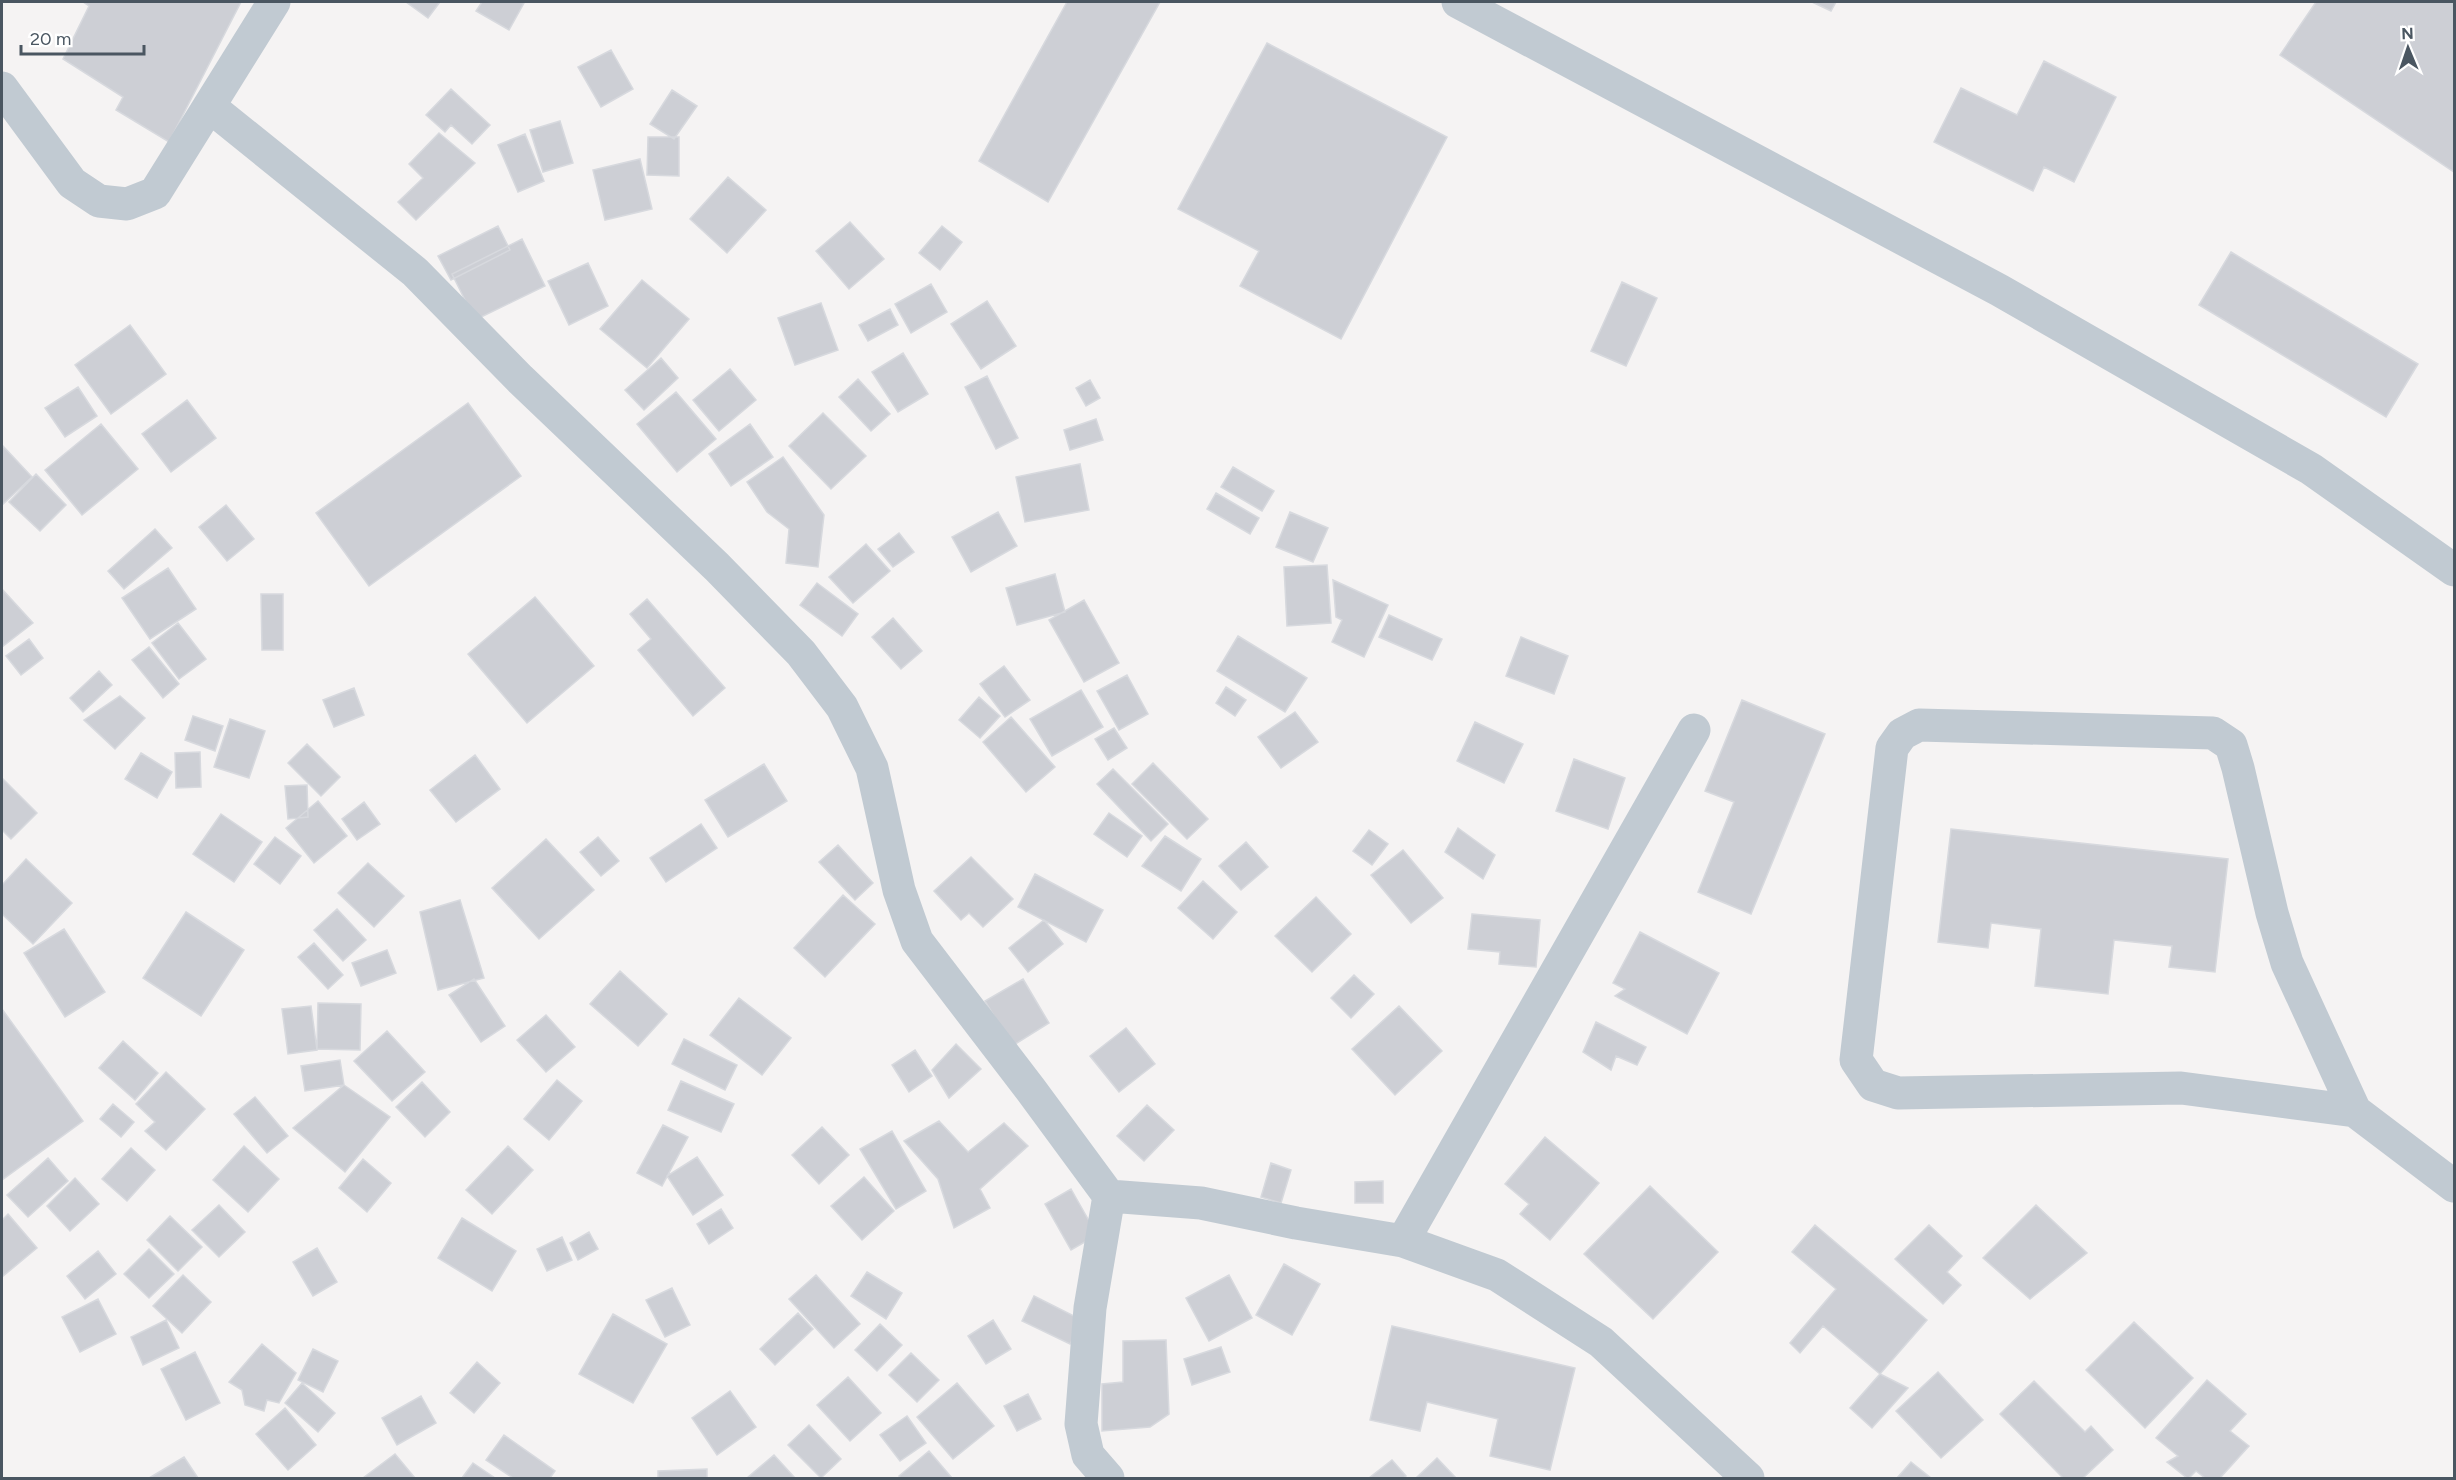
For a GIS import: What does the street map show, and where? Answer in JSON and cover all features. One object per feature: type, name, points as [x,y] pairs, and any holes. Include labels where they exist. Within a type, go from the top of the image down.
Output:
[{"type":"street","points":[[2,88],[72,183],[99,201],[127,204],[155,193],[274,2]]},
{"type":"street","points":[[1458,2],[1999,290],[2311,469],[2454,570]]},
{"type":"street","points":[[209,106],[415,272],[520,379],[717,567],[801,653],[842,707],[872,768],[899,890],[917,941],[1109,1196],[1090,1308],[1080,1424],[1088,1455],[1108,1479]]},
{"type":"street","points":[[2355,1111],[2181,1088],[1898,1093],[1873,1085],[1856,1060],[1892,748],[1902,734],[1919,726],[2212,733],[2231,746],[2272,913],[2287,963],[2355,1111],[2454,1186]]},
{"type":"street","points":[[1403,1241],[1694,730]]},
{"type":"street","points":[[1109,1196],[1201,1203],[1296,1223],[1403,1241],[1497,1275],[1601,1342],[1748,1479]]},
{"type":"building","points":[[83,2],[241,2],[169,142],[116,110],[123,97],[63,59],[89,6]]},
{"type":"building","points":[[406,2],[440,2],[428,18]]},
{"type":"building","points":[[482,2],[524,3],[509,30],[476,11]]},
{"type":"building","points":[[1067,2],[1160,2],[1048,202],[979,161]]},
{"type":"building","points":[[1812,2],[1836,2],[1831,11]]},
{"type":"building","points":[[2316,2],[2454,2],[2454,172],[2280,55]]},
{"type":"building","points":[[1267,43],[1447,137],[1341,339],[1240,286],[1259,251],[1178,209]]},
{"type":"building","points":[[611,50],[633,89],[601,107],[578,67]]},
{"type":"building","points":[[2044,61],[2116,97],[2074,182],[2044,167],[2033,191],[1934,142],[1961,88],[2017,115]]},
{"type":"building","points":[[451,89],[490,125],[472,144],[451,125],[445,132],[426,115]]},
{"type":"building","points":[[672,90],[697,106],[674,139],[650,124]]},
{"type":"building","points":[[560,121],[573,163],[543,172],[530,130]]},
{"type":"building","points":[[439,133],[475,163],[416,220],[398,202],[423,178],[409,164]]},
{"type":"building","points":[[525,134],[544,181],[518,192],[498,145]]},
{"type":"building","points":[[648,137],[679,137],[679,176],[647,175]]},
{"type":"building","points":[[640,159],[652,209],[605,220],[593,170]]},
{"type":"building","points":[[728,177],[766,210],[727,253],[690,219]]},
{"type":"building","points":[[850,222],[884,259],[849,289],[816,251]]},
{"type":"building","points":[[498,226],[510,250],[451,280],[438,256]]},
{"type":"building","points":[[942,226],[962,242],[940,270],[919,253]]},
{"type":"building","points":[[522,239],[545,286],[475,320],[452,274]]},
{"type":"building","points":[[2231,252],[2418,364],[2386,417],[2199,305]]},
{"type":"building","points":[[588,263],[608,306],[569,325],[548,281]]},
{"type":"building","points":[[642,280],[689,319],[647,368],[600,329]]},
{"type":"building","points":[[1622,282],[1657,298],[1626,366],[1591,351]]},
{"type":"building","points":[[931,284],[947,312],[911,333],[895,304]]},
{"type":"building","points":[[987,301],[1016,346],[981,369],[951,324]]},
{"type":"building","points":[[821,303],[838,350],[795,365],[778,318]]},
{"type":"building","points":[[890,309],[898,325],[868,341],[859,325]]},
{"type":"building","points":[[130,325],[166,374],[111,414],[75,365]]},
{"type":"building","points":[[903,353],[928,394],[898,412],[872,372]]},
{"type":"building","points":[[661,358],[678,378],[644,410],[625,390]]},
{"type":"building","points":[[730,369],[756,400],[719,431],[693,400]]},
{"type":"building","points":[[987,376],[1018,438],[996,449],[965,387]]},
{"type":"building","points":[[858,379],[890,414],[871,431],[839,397]]},
{"type":"building","points":[[1090,380],[1100,398],[1086,406],[1076,388]]},
{"type":"building","points":[[78,387],[97,416],[65,437],[45,408]]},
{"type":"building","points":[[676,392],[716,439],[677,472],[637,424]]},
{"type":"building","points":[[187,400],[216,438],[171,472],[142,434]]},
{"type":"building","points":[[468,403],[521,476],[369,586],[316,513]]},
{"type":"building","points":[[823,413],[866,456],[831,489],[789,446]]},
{"type":"building","points":[[1096,419],[1103,440],[1070,450],[1064,430]]},
{"type":"building","points":[[101,424],[138,469],[82,515],[45,470]]},
{"type":"building","points":[[750,424],[773,457],[731,486],[709,454]]},
{"type":"building","points":[[3,446],[32,477],[2,505],[2,448]]},
{"type":"building","points":[[783,457],[824,515],[818,567],[786,563],[789,529],[767,512],[747,482]]},
{"type":"building","points":[[1080,464],[1089,510],[1025,522],[1016,477]]},
{"type":"building","points":[[1233,467],[1274,491],[1262,511],[1221,487]]},
{"type":"building","points":[[36,474],[66,505],[40,531],[9,502]]},
{"type":"building","points":[[1216,493],[1259,518],[1250,534],[1207,509]]},
{"type":"building","points":[[226,505],[254,539],[227,561],[199,527]]},
{"type":"building","points":[[998,512],[1017,546],[971,572],[952,537]]},
{"type":"building","points":[[1290,512],[1328,528],[1313,562],[1276,547]]},
{"type":"building","points":[[155,529],[172,548],[124,589],[108,571]]},
{"type":"building","points":[[899,533],[914,552],[893,567],[878,549]]},
{"type":"building","points":[[866,544],[890,571],[853,603],[829,577]]},
{"type":"building","points":[[1327,565],[1331,623],[1287,626],[1284,567]]},
{"type":"building","points":[[168,568],[196,609],[150,639],[122,598]]},
{"type":"building","points":[[1055,574],[1065,612],[1017,625],[1006,588]]},
{"type":"building","points":[[1333,580],[1388,605],[1364,657],[1332,642],[1342,620],[1336,617]]},
{"type":"building","points":[[817,583],[858,614],[842,636],[800,605]]},
{"type":"building","points":[[2,589],[33,623],[2,647]]},
{"type":"building","points":[[261,594],[283,594],[283,650],[262,650]]},
{"type":"building","points":[[535,597],[594,666],[527,723],[468,654]]},
{"type":"building","points":[[647,599],[725,688],[693,716],[638,650],[651,639],[630,614]]},
{"type":"building","points":[[1084,600],[1119,663],[1084,682],[1049,620]]},
{"type":"building","points":[[1389,615],[1442,639],[1432,660],[1379,637]]},
{"type":"building","points":[[893,618],[922,651],[901,669],[872,637]]},
{"type":"building","points":[[178,623],[206,659],[179,679],[152,643]]},
{"type":"building","points":[[1238,636],[1307,678],[1285,712],[1217,671]]},
{"type":"building","points":[[1521,637],[1568,656],[1554,694],[1506,676]]},
{"type":"building","points":[[29,639],[43,658],[21,675],[6,656]]},
{"type":"building","points":[[149,647],[179,684],[163,698],[132,660]]},
{"type":"building","points":[[1004,666],[1030,700],[1005,717],[980,684]]},
{"type":"building","points":[[99,671],[112,685],[83,712],[70,698]]},
{"type":"building","points":[[1127,675],[1148,714],[1119,730],[1097,691]]},
{"type":"building","points":[[1226,687],[1246,700],[1235,716],[1216,703]]},
{"type":"building","points":[[354,688],[364,715],[334,727],[323,700]]},
{"type":"building","points":[[1081,690],[1103,727],[1052,756],[1030,719]]},
{"type":"building","points":[[120,696],[145,718],[115,749],[84,720]]},
{"type":"building","points":[[979,697],[1000,716],[980,738],[959,720]]},
{"type":"building","points":[[1742,700],[1825,734],[1751,914],[1698,892],[1734,802],[1705,791]]},
{"type":"building","points":[[1295,712],[1318,742],[1281,768],[1258,737]]},
{"type":"building","points":[[193,716],[223,726],[215,751],[185,740]]},
{"type":"building","points":[[1011,717],[1055,767],[1026,792],[983,742]]},
{"type":"building","points":[[230,719],[265,731],[249,778],[214,767]]},
{"type":"building","points":[[1475,722],[1523,744],[1504,783],[1457,761]]},
{"type":"building","points":[[1114,728],[1127,748],[1108,760],[1095,739]]},
{"type":"building","points":[[307,744],[340,777],[321,796],[288,763]]},
{"type":"building","points":[[200,752],[201,787],[176,788],[175,753]]},
{"type":"building","points":[[141,753],[172,772],[157,798],[125,779]]},
{"type":"building","points":[[475,755],[500,789],[456,822],[430,790]]},
{"type":"building","points":[[1574,759],[1625,778],[1608,829],[1556,811]]},
{"type":"building","points":[[1153,763],[1208,819],[1187,839],[1132,784]]},
{"type":"building","points":[[764,764],[787,801],[728,837],[705,800]]},
{"type":"building","points":[[1113,769],[1168,824],[1151,841],[1097,784]]},
{"type":"building","points":[[2,778],[37,813],[11,839],[2,830]]},
{"type":"building","points":[[307,785],[308,817],[288,819],[285,786]]},
{"type":"building","points":[[318,801],[347,836],[314,863],[286,828]]},
{"type":"building","points":[[364,802],[380,824],[357,840],[342,819]]},
{"type":"building","points":[[1109,813],[1142,836],[1127,857],[1094,834]]},
{"type":"building","points":[[221,814],[262,842],[234,882],[193,854]]},
{"type":"building","points":[[701,824],[717,848],[666,882],[650,858]]},
{"type":"building","points":[[1458,828],[1495,855],[1483,879],[1445,852]]},
{"type":"building","points":[[1951,829],[2228,859],[2215,972],[2169,967],[2172,946],[2114,940],[2108,994],[2035,986],[2041,929],[1991,923],[1988,948],[1938,942]]},
{"type":"building","points":[[1369,830],[1388,844],[1372,865],[1353,851]]},
{"type":"building","points":[[1165,836],[1201,859],[1181,891],[1142,866]]},
{"type":"building","points":[[275,837],[301,856],[280,884],[254,864]]},
{"type":"building","points":[[598,837],[619,861],[601,876],[580,852]]},
{"type":"building","points":[[546,839],[594,890],[539,939],[492,888]]},
{"type":"building","points":[[1246,842],[1268,867],[1241,890],[1219,866]]},
{"type":"building","points":[[838,845],[873,883],[855,900],[819,862]]},
{"type":"building","points":[[1403,850],[1443,898],[1411,923],[1371,875]]},
{"type":"building","points":[[971,857],[1013,899],[983,927],[969,913],[961,920],[934,891]]},
{"type":"building","points":[[26,859],[72,903],[33,944],[2,914],[2,885]]},
{"type":"building","points":[[368,863],[404,896],[374,927],[338,893]]},
{"type":"building","points":[[1035,874],[1103,910],[1086,942],[1018,907]]},
{"type":"building","points":[[1203,881],[1237,912],[1213,939],[1178,908]]},
{"type":"building","points":[[843,895],[875,924],[825,977],[794,948]]},
{"type":"building","points":[[1316,897],[1351,934],[1312,972],[1275,936]]},
{"type":"building","points":[[460,900],[484,978],[438,990],[420,912]]},
{"type":"building","points":[[337,909],[366,940],[343,961],[314,930]]},
{"type":"building","points":[[186,912],[244,950],[201,1016],[143,978]]},
{"type":"building","points":[[1472,914],[1540,920],[1536,967],[1499,964],[1500,952],[1468,949]]},
{"type":"building","points":[[1044,920],[1063,944],[1028,972],[1009,948]]},
{"type":"building","points":[[64,929],[105,992],[65,1017],[24,953]]},
{"type":"building","points":[[1640,932],[1719,973],[1687,1034],[1615,996],[1625,989],[1613,983]]},
{"type":"building","points":[[314,943],[343,975],[328,989],[298,957]]},
{"type":"building","points":[[387,950],[396,973],[361,986],[352,963]]},
{"type":"building","points":[[620,971],[667,1014],[638,1046],[590,1004]]},
{"type":"building","points":[[1354,975],[1374,994],[1351,1018],[1331,998]]},
{"type":"building","points":[[474,979],[505,1026],[481,1042],[449,995]]},
{"type":"building","points":[[1023,979],[1049,1023],[1012,1046],[985,1001]]},
{"type":"building","points":[[739,998],[791,1038],[762,1075],[710,1035]]},
{"type":"building","points":[[318,1003],[361,1004],[360,1050],[317,1049]]},
{"type":"building","points":[[311,1006],[317,1050],[288,1054],[282,1009]]},
{"type":"building","points":[[1399,1006],[1442,1051],[1395,1095],[1352,1049]]},
{"type":"building","points":[[2,1009],[83,1121],[2,1180]]},
{"type":"building","points":[[546,1015],[575,1047],[546,1072],[517,1040]]},
{"type":"building","points":[[1596,1022],[1646,1047],[1637,1065],[1616,1056],[1611,1070],[1583,1052]]},
{"type":"building","points":[[1126,1028],[1155,1064],[1119,1092],[1090,1056]]},
{"type":"building","points":[[387,1031],[425,1072],[392,1101],[354,1061]]},
{"type":"building","points":[[684,1039],[737,1065],[725,1090],[672,1064]]},
{"type":"building","points":[[123,1041],[158,1073],[135,1100],[99,1068]]},
{"type":"building","points":[[956,1044],[981,1069],[949,1098],[932,1070]]},
{"type":"building","points":[[915,1050],[932,1076],[909,1092],[892,1065]]},
{"type":"building","points":[[340,1060],[344,1085],[305,1091],[301,1066]]},
{"type":"building","points":[[166,1072],[205,1109],[166,1150],[145,1131],[155,1122],[136,1104]]},
{"type":"building","points":[[557,1080],[582,1101],[549,1140],[524,1119]]},
{"type":"building","points":[[681,1081],[734,1104],[721,1132],[668,1110]]},
{"type":"building","points":[[422,1082],[450,1112],[425,1137],[396,1107]]},
{"type":"building","points":[[344,1085],[390,1117],[345,1172],[293,1128]]},
{"type":"building","points":[[255,1097],[288,1136],[267,1153],[234,1114]]},
{"type":"building","points":[[113,1104],[134,1122],[121,1137],[100,1119]]},
{"type":"building","points":[[1147,1105],[1174,1130],[1144,1161],[1117,1136]]},
{"type":"building","points":[[939,1121],[968,1152],[1004,1123],[1028,1146],[980,1189],[990,1208],[954,1228],[938,1179],[904,1141]]},
{"type":"building","points":[[663,1125],[688,1137],[662,1186],[637,1173]]},
{"type":"building","points":[[822,1127],[849,1155],[819,1184],[792,1155]]},
{"type":"building","points":[[892,1131],[926,1191],[896,1209],[860,1149]]},
{"type":"building","points":[[1545,1137],[1599,1183],[1550,1240],[1520,1214],[1529,1204],[1505,1184]]},
{"type":"building","points":[[244,1146],[279,1179],[248,1212],[213,1180]]},
{"type":"building","points":[[508,1146],[533,1170],[492,1214],[466,1190]]},
{"type":"building","points":[[131,1148],[155,1170],[127,1201],[102,1179]]},
{"type":"building","points":[[697,1157],[723,1195],[693,1215],[667,1176]]},
{"type":"building","points":[[48,1158],[68,1181],[28,1217],[7,1195]]},
{"type":"building","points":[[363,1159],[391,1183],[367,1212],[339,1188]]},
{"type":"building","points":[[1271,1163],[1291,1170],[1281,1203],[1261,1197]]},
{"type":"building","points":[[864,1177],[894,1211],[862,1240],[831,1206]]},
{"type":"building","points":[[75,1178],[99,1204],[70,1231],[47,1206]]},
{"type":"building","points":[[1383,1181],[1383,1203],[1355,1203],[1355,1182]]},
{"type":"building","points":[[1650,1186],[1718,1252],[1653,1319],[1584,1254]]},
{"type":"building","points":[[1071,1189],[1097,1235],[1071,1250],[1045,1204]]},
{"type":"building","points":[[219,1205],[245,1232],[219,1257],[192,1230]]},
{"type":"building","points":[[2036,1205],[2087,1253],[2030,1299],[1983,1258]]},
{"type":"building","points":[[721,1209],[733,1228],[709,1244],[697,1224]]},
{"type":"building","points":[[8,1214],[37,1248],[2,1277],[2,1220]]},
{"type":"building","points":[[170,1216],[202,1247],[178,1271],[147,1240]]},
{"type":"building","points":[[462,1218],[516,1251],[492,1291],[438,1258]]},
{"type":"building","points":[[1815,1225],[1927,1320],[1880,1374],[1823,1326],[1800,1353],[1790,1343],[1836,1289],[1792,1252]]},
{"type":"building","points":[[1929,1225],[1962,1256],[1947,1272],[1961,1285],[1943,1304],[1895,1259]]},
{"type":"building","points":[[589,1232],[598,1249],[578,1260],[570,1243]]},
{"type":"building","points":[[562,1237],[572,1260],[547,1271],[537,1249]]},
{"type":"building","points":[[317,1248],[337,1282],[313,1296],[293,1262]]},
{"type":"building","points":[[149,1249],[174,1274],[149,1298],[124,1274]]},
{"type":"building","points":[[98,1251],[116,1274],[85,1299],[67,1276]]},
{"type":"building","points":[[1284,1264],[1320,1284],[1292,1335],[1256,1315]]},
{"type":"building","points":[[867,1272],[902,1293],[886,1319],[851,1296]]},
{"type":"building","points":[[183,1275],[211,1302],[182,1333],[153,1306]]},
{"type":"building","points":[[816,1275],[860,1324],[834,1348],[789,1299]]},
{"type":"building","points":[[1229,1275],[1252,1318],[1209,1341],[1186,1298]]},
{"type":"building","points":[[672,1288],[690,1325],[665,1337],[646,1300]]},
{"type":"building","points":[[1034,1296],[1082,1320],[1070,1344],[1022,1321]]},
{"type":"building","points":[[98,1299],[116,1334],[80,1352],[62,1317]]},
{"type":"building","points":[[798,1313],[813,1329],[775,1365],[760,1349]]},
{"type":"building","points":[[613,1314],[667,1344],[633,1403],[579,1374]]},
{"type":"building","points":[[166,1320],[179,1348],[143,1365],[131,1337]]},
{"type":"building","points":[[993,1320],[1011,1349],[986,1364],[968,1336]]},
{"type":"building","points":[[2134,1322],[2193,1378],[2145,1428],[2086,1370]]},
{"type":"building","points":[[880,1324],[902,1345],[877,1371],[855,1350]]},
{"type":"building","points":[[1392,1326],[1575,1368],[1550,1470],[1490,1456],[1498,1419],[1427,1402],[1420,1431],[1370,1420]]},
{"type":"building","points":[[1166,1340],[1169,1414],[1150,1427],[1102,1431],[1102,1384],[1123,1382],[1123,1341]]},
{"type":"building","points":[[262,1344],[296,1373],[279,1403],[267,1400],[264,1411],[245,1405],[242,1390],[229,1382]]},
{"type":"building","points":[[1221,1347],[1230,1372],[1192,1385],[1184,1359]]},
{"type":"building","points":[[313,1349],[338,1361],[323,1392],[298,1380]]},
{"type":"building","points":[[195,1352],[220,1403],[186,1420],[161,1369]]},
{"type":"building","points":[[911,1353],[939,1380],[917,1402],[889,1375]]},
{"type":"building","points":[[477,1362],[500,1383],[474,1413],[450,1393]]},
{"type":"building","points":[[1938,1372],[1983,1420],[1941,1458],[1896,1411]]},
{"type":"building","points":[[1880,1374],[1908,1388],[1872,1428],[1850,1408]]},
{"type":"building","points":[[848,1377],[881,1413],[850,1441],[817,1405]]},
{"type":"building","points":[[2207,1380],[2246,1414],[2230,1431],[2249,1446],[2220,1478],[2205,1478],[2196,1471],[2187,1478],[2167,1462],[2178,1456],[2156,1438]]},
{"type":"building","points":[[2034,1381],[2085,1432],[2091,1426],[2113,1450],[2083,1478],[2063,1478],[2000,1414]]},
{"type":"building","points":[[302,1383],[335,1413],[318,1432],[285,1403]]},
{"type":"building","points":[[957,1383],[994,1426],[953,1459],[917,1417]]},
{"type":"building","points":[[730,1391],[756,1427],[717,1455],[692,1418]]},
{"type":"building","points":[[1028,1394],[1041,1419],[1017,1431],[1004,1406]]},
{"type":"building","points":[[421,1396],[436,1423],[397,1445],[382,1418]]},
{"type":"building","points":[[285,1408],[316,1445],[288,1470],[256,1434]]},
{"type":"building","points":[[907,1416],[926,1443],[900,1461],[880,1435]]},
{"type":"building","points":[[809,1425],[841,1459],[821,1478],[788,1445]]},
{"type":"building","points":[[504,1435],[555,1471],[550,1478],[513,1478],[486,1460]]},
{"type":"building","points":[[929,1451],[952,1478],[901,1478],[899,1476]]},
{"type":"building","points":[[395,1454],[415,1478],[363,1478]]},
{"type":"building","points":[[774,1455],[795,1478],[747,1478]]},
{"type":"building","points":[[184,1457],[198,1478],[149,1478]]},
{"type":"building","points":[[1437,1458],[1456,1478],[1416,1478]]},
{"type":"building","points":[[1392,1460],[1406,1476],[1404,1478],[1369,1478]]},
{"type":"building","points":[[1911,1462],[1931,1478],[1897,1478]]},
{"type":"building","points":[[473,1463],[495,1478],[462,1478]]},
{"type":"building","points":[[707,1469],[707,1478],[658,1478],[658,1471]]}]
